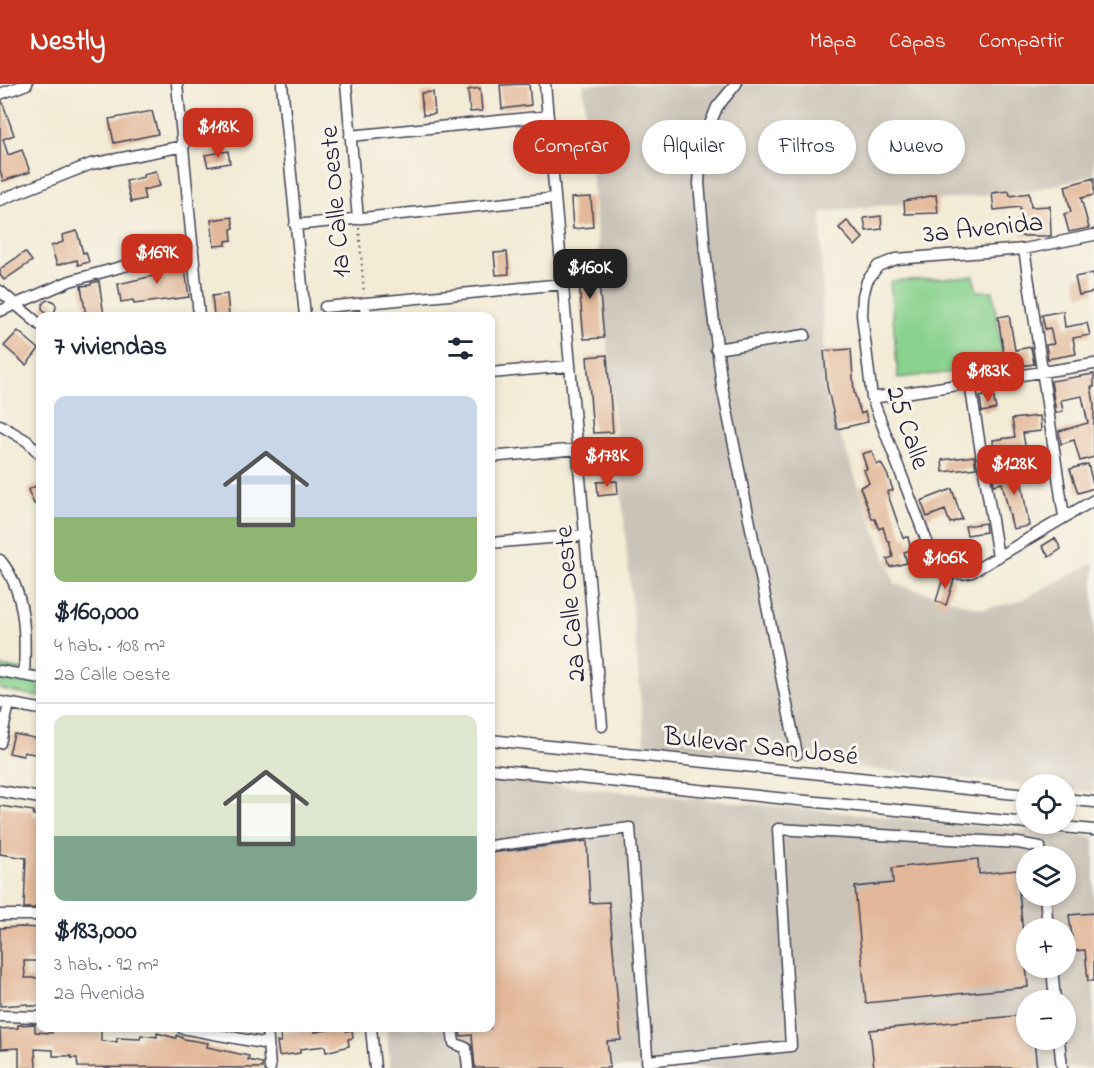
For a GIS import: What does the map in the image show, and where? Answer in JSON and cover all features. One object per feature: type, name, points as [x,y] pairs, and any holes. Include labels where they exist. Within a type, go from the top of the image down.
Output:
[{"type":"street","points":[[0,94],[13,86],[27,84]]},
{"type":"street","points":[[177,84],[199,312]]},
{"type":"street","points":[[282,84],[305,312]]},
{"type":"street","name":"1a Calle Oeste","points":[[346,84],[358,219]]},
{"type":"street","name":"2a Calle Oeste","points":[[545,84],[602,726]]},
{"type":"street","points":[[736,84],[717,107],[702,144],[699,183],[701,206],[722,386],[797,754]]},
{"type":"street","points":[[350,136],[548,116]]},
{"type":"street","points":[[0,200],[91,164],[184,147]]},
{"type":"street","points":[[295,225],[555,198]]},
{"type":"street","name":"3a Avenida","points":[[878,266],[896,259],[1024,249],[1094,235]]},
{"type":"street","points":[[0,311],[70,281],[193,247]]},
{"type":"street","points":[[1024,249],[1064,517]]},
{"type":"street","name":"25 Calle","points":[[878,266],[867,281],[862,315],[872,398],[929,547],[936,558],[954,573],[964,575],[998,557]]},
{"type":"street","points":[[325,307],[563,284]]},
{"type":"street","points":[[0,291],[36,322]]},
{"type":"street","name":"1a Calle Oeste","points":[[365,303],[366,312]]},
{"type":"street","points":[[716,349],[805,335]]},
{"type":"street","points":[[872,398],[1094,364]]},
{"type":"street","points":[[495,373],[570,366]]},
{"type":"street","points":[[970,384],[998,557],[1094,500]]},
{"type":"street","points":[[0,425],[36,444]]},
{"type":"street","points":[[27,441],[36,450]]},
{"type":"street","points":[[495,457],[578,449]]},
{"type":"street","points":[[495,543],[586,535]]},
{"type":"street","points":[[0,560],[16,589],[24,620],[24,675]]},
{"type":"street","points":[[0,670],[36,677]]},
{"type":"street","points":[[0,743],[5,703],[36,708]]},
{"type":"street","name":"Bulevar San José","points":[[495,741],[1016,794]]},
{"type":"street","name":"Bulevar San José","points":[[495,770],[1016,822]]},
{"type":"street","points":[[0,791],[36,797]]},
{"type":"street","points":[[1076,800],[1094,802]]},
{"type":"street","points":[[495,845],[630,828],[648,1064],[791,1046],[778,829],[1018,843],[1034,846]]},
{"type":"street","points":[[1076,828],[1094,830]]},
{"type":"street","points":[[0,915],[36,915]]},
{"type":"street","points":[[0,1016],[36,1017]]},
{"type":"street","points":[[204,1032],[268,1044]]},
{"type":"street","points":[[267,1032],[270,1068]]},
{"type":"street","points":[[371,1032],[375,1068]]},
{"type":"street","points":[[453,1032],[454,1043],[466,1048],[468,1068]]},
{"type":"street","points":[[1060,1050],[1062,1068]]},
{"type":"path","name":"1a Calle Oeste","points":[[358,219],[365,303]]},
{"type":"shaded area","points":[[583,84],[1094,84],[1094,175],[1036,190],[821,212],[824,392],[895,584],[983,609],[1017,602],[1094,563],[1094,792],[1076,790],[1076,774],[1016,774],[1016,784],[645,746],[591,174],[630,174],[630,120],[586,120]]},
{"type":"shaded area","points":[[495,779],[1016,829],[1016,834],[1094,837],[1094,1068],[390,1068],[387,1032],[495,1032]]},
{"type":"green space","points":[[973,276],[977,291],[993,291],[1003,367],[898,378],[890,281]]},
{"type":"green space","points":[[0,666],[36,672],[36,696],[0,689]]},
{"type":"building","points":[[529,84],[531,105],[502,109],[500,85]]},
{"type":"building","points":[[480,88],[482,111],[470,112],[468,90]]},
{"type":"building","points":[[433,92],[435,114],[423,115],[421,93]]},
{"type":"building","points":[[0,101],[2,101],[14,135],[3,139],[8,155],[22,150],[30,172],[3,181],[0,170]]},
{"type":"building","points":[[152,111],[158,134],[114,143],[109,119]]},
{"type":"building","points":[[228,151],[230,163],[208,167],[205,155]]},
{"type":"building","points":[[156,171],[160,186],[143,190],[145,199],[131,202],[126,181],[144,177],[143,174]]},
{"type":"building","points":[[1094,178],[1094,195],[1081,198],[1089,228],[1069,232],[1064,214],[1071,212],[1065,186]]},
{"type":"building","points":[[1009,191],[1010,196],[1029,193],[1031,207],[1050,206],[1051,236],[1021,236],[1020,207],[994,210],[992,193]]},
{"type":"building","points":[[936,195],[938,213],[905,214],[904,201]]},
{"type":"building","points":[[591,197],[593,227],[573,229],[571,198]]},
{"type":"building","points":[[881,216],[882,229],[866,231],[864,218]]},
{"type":"building","points":[[232,217],[234,228],[231,229],[232,240],[226,241],[226,245],[214,246],[211,220]]},
{"type":"building","points":[[847,221],[863,238],[855,246],[839,228]]},
{"type":"building","points":[[77,231],[83,253],[86,252],[89,262],[78,265],[77,260],[57,265],[51,246],[63,242],[62,235]]},
{"type":"building","points":[[25,252],[32,261],[4,280],[0,275],[0,269]]},
{"type":"building","points":[[507,252],[509,274],[496,275],[494,253]]},
{"type":"building","points":[[184,261],[189,297],[134,304],[133,300],[121,302],[118,284],[153,276],[152,267]]},
{"type":"building","points":[[597,261],[604,338],[584,339],[577,262]]},
{"type":"building","points":[[1094,273],[1094,292],[1079,295],[1075,277]]},
{"type":"building","points":[[99,281],[103,312],[85,312],[81,286],[91,285]]},
{"type":"building","points":[[227,294],[229,312],[214,312],[212,296]]},
{"type":"building","points":[[46,300],[52,300],[56,304],[54,312],[42,310],[42,304]]},
{"type":"building","points":[[1063,311],[1065,327],[1087,323],[1090,335],[1073,338],[1076,354],[1048,359],[1046,345],[1054,344],[1050,328],[1045,329],[1042,315]]},
{"type":"building","points":[[1009,315],[1015,350],[1031,347],[1034,364],[1006,368],[998,317]]},
{"type":"building","points":[[18,331],[36,346],[36,353],[26,365],[4,346]]},
{"type":"building","points":[[851,349],[854,392],[861,414],[865,412],[868,422],[837,429],[827,386],[824,351]]},
{"type":"building","points":[[607,355],[613,432],[593,433],[587,357]]},
{"type":"building","points":[[1094,374],[1094,387],[1091,387],[1094,403],[1094,457],[1080,461],[1074,440],[1061,444],[1059,431],[1088,423],[1082,396],[1061,400],[1063,411],[1056,413],[1051,381]]},
{"type":"building","points":[[993,394],[996,409],[982,412],[980,397]]},
{"type":"building","points":[[1040,416],[1041,431],[1023,433],[1026,451],[1045,448],[1047,460],[1020,466],[1017,449],[994,451],[993,440],[1015,437],[1012,419]]},
{"type":"building","points":[[872,451],[877,465],[881,463],[888,476],[893,490],[887,492],[903,538],[908,537],[911,550],[904,552],[907,563],[890,567],[887,559],[893,557],[889,541],[887,541],[883,527],[879,529],[875,519],[872,519],[860,487],[869,483],[864,470],[867,469],[862,454]]},
{"type":"building","points":[[974,456],[976,468],[943,472],[942,460]]},
{"type":"building","points":[[1088,464],[1094,488],[1078,493],[1070,469]]},
{"type":"building","points":[[1019,467],[1029,526],[1013,529],[1002,483],[994,485],[992,474]]},
{"type":"building","points":[[617,481],[618,494],[598,496],[597,482]]},
{"type":"building","points":[[36,486],[36,503],[34,504],[28,490]]},
{"type":"building","points":[[952,489],[962,519],[950,523],[945,510],[927,517],[921,501]]},
{"type":"building","points":[[985,523],[986,532],[967,535],[965,526]]},
{"type":"building","points":[[1055,538],[1061,549],[1049,557],[1042,546]]},
{"type":"building","points":[[944,575],[954,580],[946,605],[936,601]]},
{"type":"building","points":[[14,734],[36,738],[36,754],[24,752],[23,756],[9,753]]},
{"type":"building","points":[[0,806],[34,811],[33,815],[36,815],[36,908],[24,908],[26,858],[0,854]]},
{"type":"building","points":[[587,841],[590,903],[609,902],[621,1040],[607,1041],[610,1068],[475,1068],[472,1035],[461,1036],[460,1032],[495,1032],[495,852]]},
{"type":"building","points":[[978,859],[979,874],[1016,870],[1016,906],[1020,906],[1022,918],[1016,918],[1016,978],[1027,978],[1028,987],[866,1003],[855,887],[893,883],[892,868]]},
{"type":"building","points":[[1094,913],[1094,981],[1088,981],[1085,950],[1076,951],[1076,918],[1069,918],[1069,915]]},
{"type":"building","points":[[0,928],[36,928],[36,961],[24,961],[25,978],[36,978],[36,1006],[28,1006],[28,1004],[0,1006]]},
{"type":"building","points":[[1016,1016],[1016,1050],[1035,1050],[1037,1068],[874,1068],[870,1030]]},
{"type":"building","points":[[35,1024],[35,1032],[101,1032],[101,1041],[117,1042],[117,1038],[140,1039],[141,1035],[157,1037],[157,1033],[176,1038],[177,1035],[184,1039],[208,1043],[207,1047],[249,1056],[248,1060],[262,1063],[262,1068],[78,1067],[77,1058],[53,1056],[53,1050],[35,1049],[36,1068],[19,1068],[19,1048],[1,1049],[0,1029],[18,1028],[18,1025]]},
{"type":"building","points":[[352,1032],[353,1038],[348,1039],[349,1046],[326,1052],[325,1046],[300,1049],[300,1053],[279,1056],[277,1042],[281,1042],[280,1033]]}]
